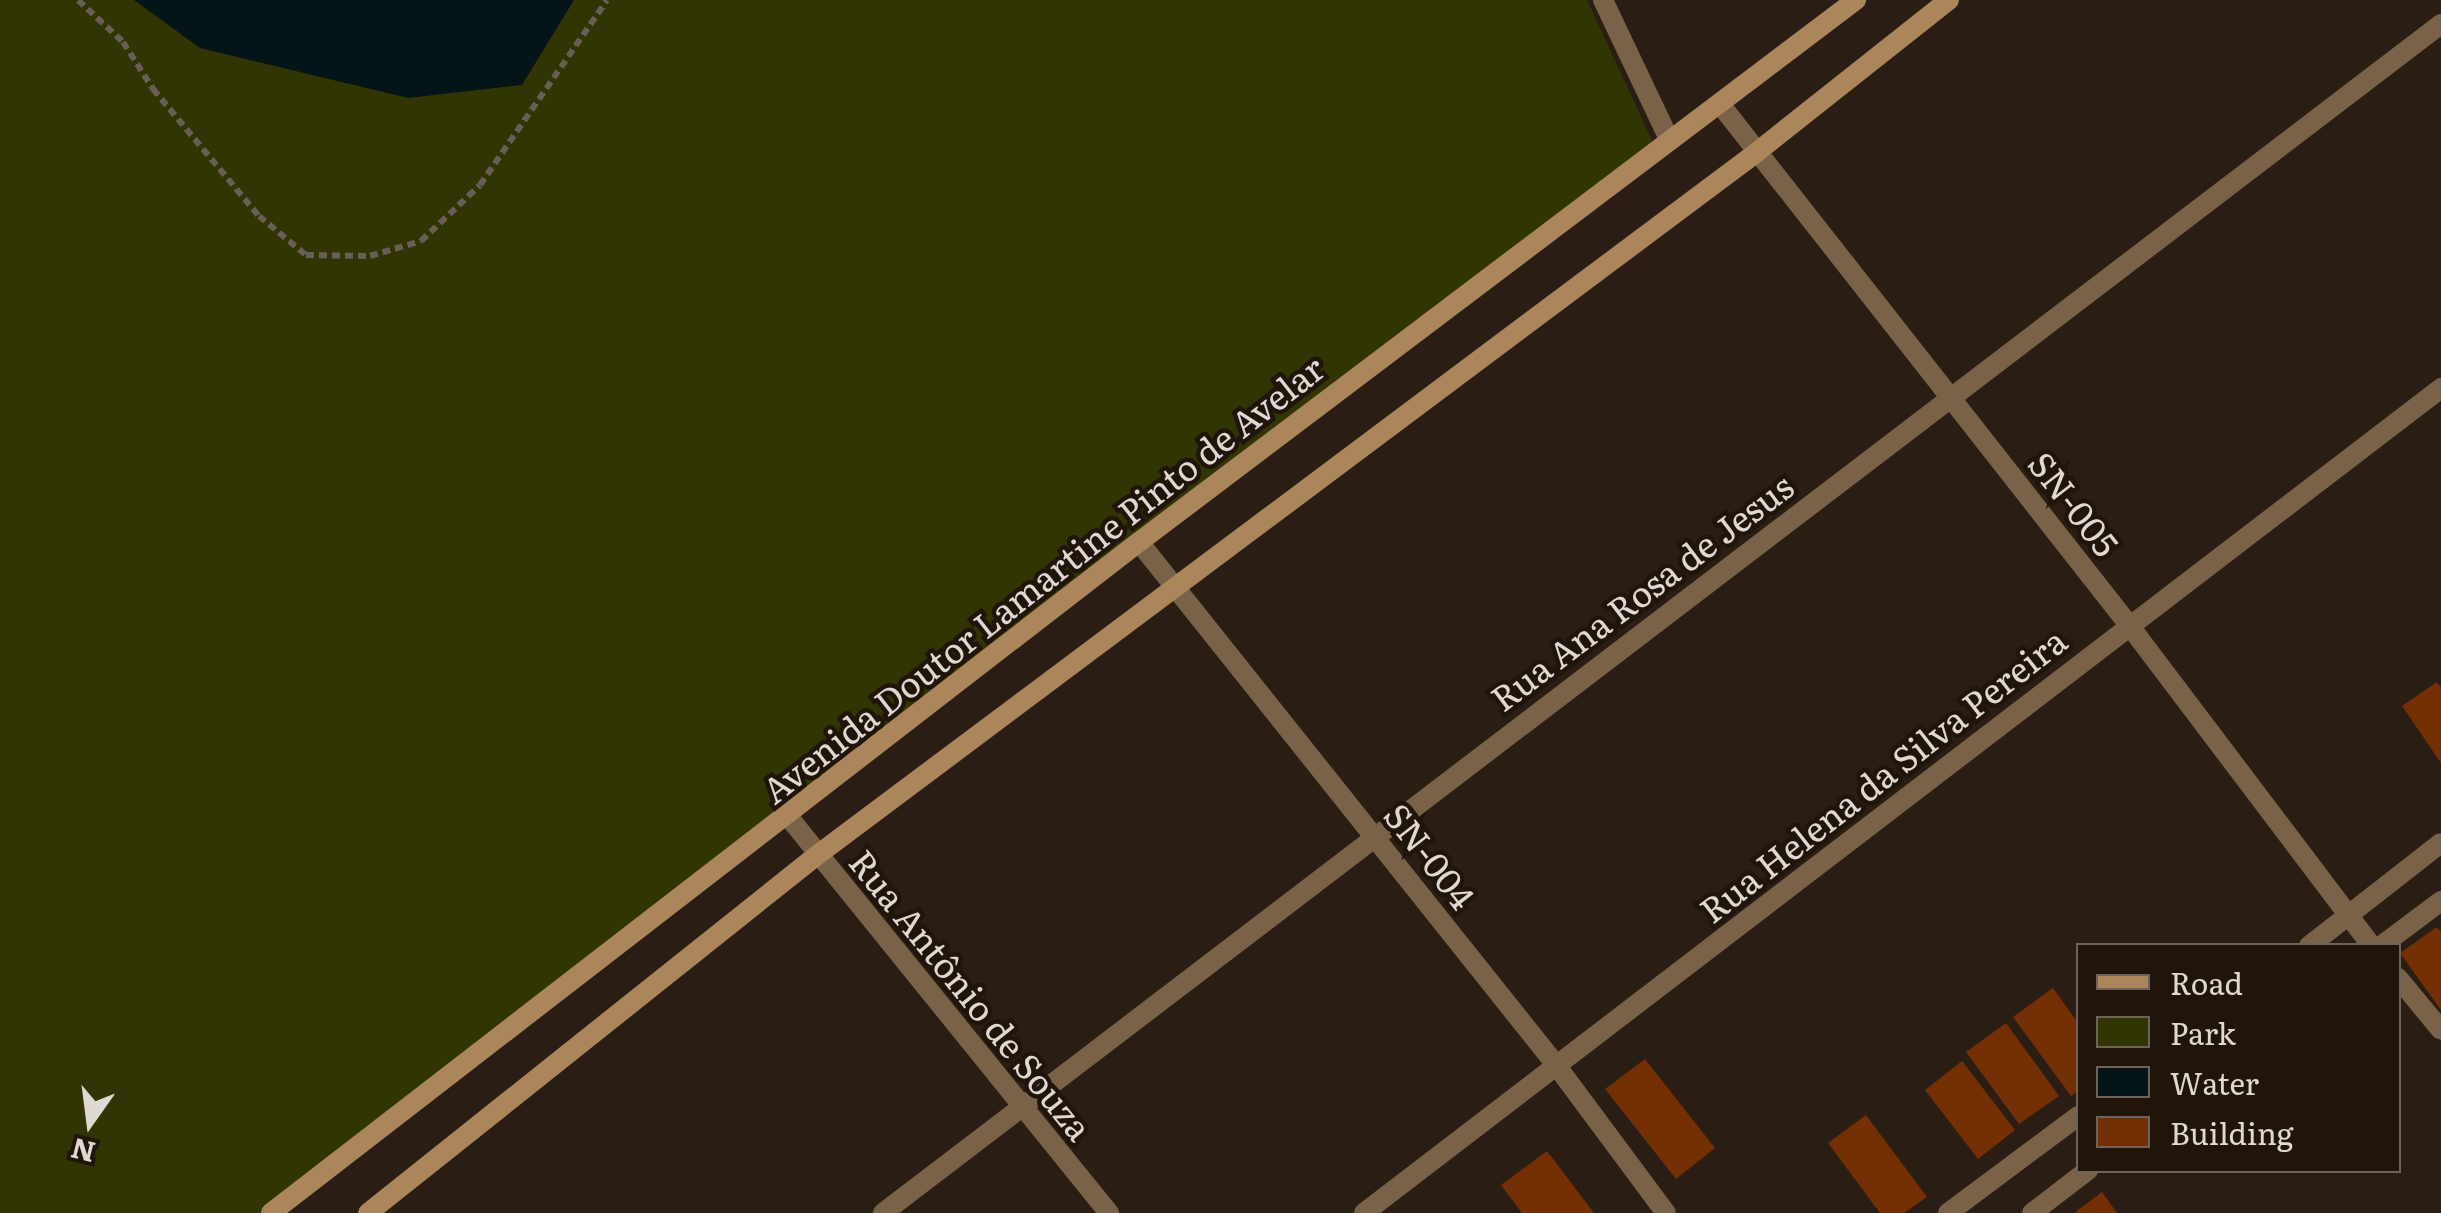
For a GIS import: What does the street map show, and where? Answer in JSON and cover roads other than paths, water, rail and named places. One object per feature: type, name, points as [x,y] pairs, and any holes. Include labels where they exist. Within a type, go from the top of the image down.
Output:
[{"type":"main road","name":"Avenida Doutor Lamartine Pinto de Avelar","points":[[271,1213],[1138,542],[1856,0]]},
{"type":"main road","points":[[368,1213],[816,856],[1757,152],[1949,0]]},
{"type":"street","points":[[1603,0],[1669,139]]},
{"type":"street","name":"Rua Ana Rosa de Jesus","points":[[883,1213],[2441,24]]},
{"type":"street","name":"SN-005","points":[[1720,104],[2129,625],[2370,943]]},
{"type":"street","name":"Rua Helena da Silva Pereira","points":[[1364,1213],[2441,388]]},
{"type":"street","name":"SN-004","points":[[1138,542],[1556,1066],[1666,1213]]},
{"type":"street","name":"Rua Antônio de Souza","points":[[787,816],[1109,1213]]},
{"type":"street","points":[[2313,943],[2441,842]]},
{"type":"street","points":[[2385,943],[2441,901]]},
{"type":"street","points":[[2401,982],[2441,1030]]},
{"type":"street","points":[[1948,1213],[2076,1117]]},
{"type":"street","points":[[2032,1213],[2084,1173]]},
{"type":"water","points":[[134,0],[574,0],[522,85],[408,98],[200,48]]}]
